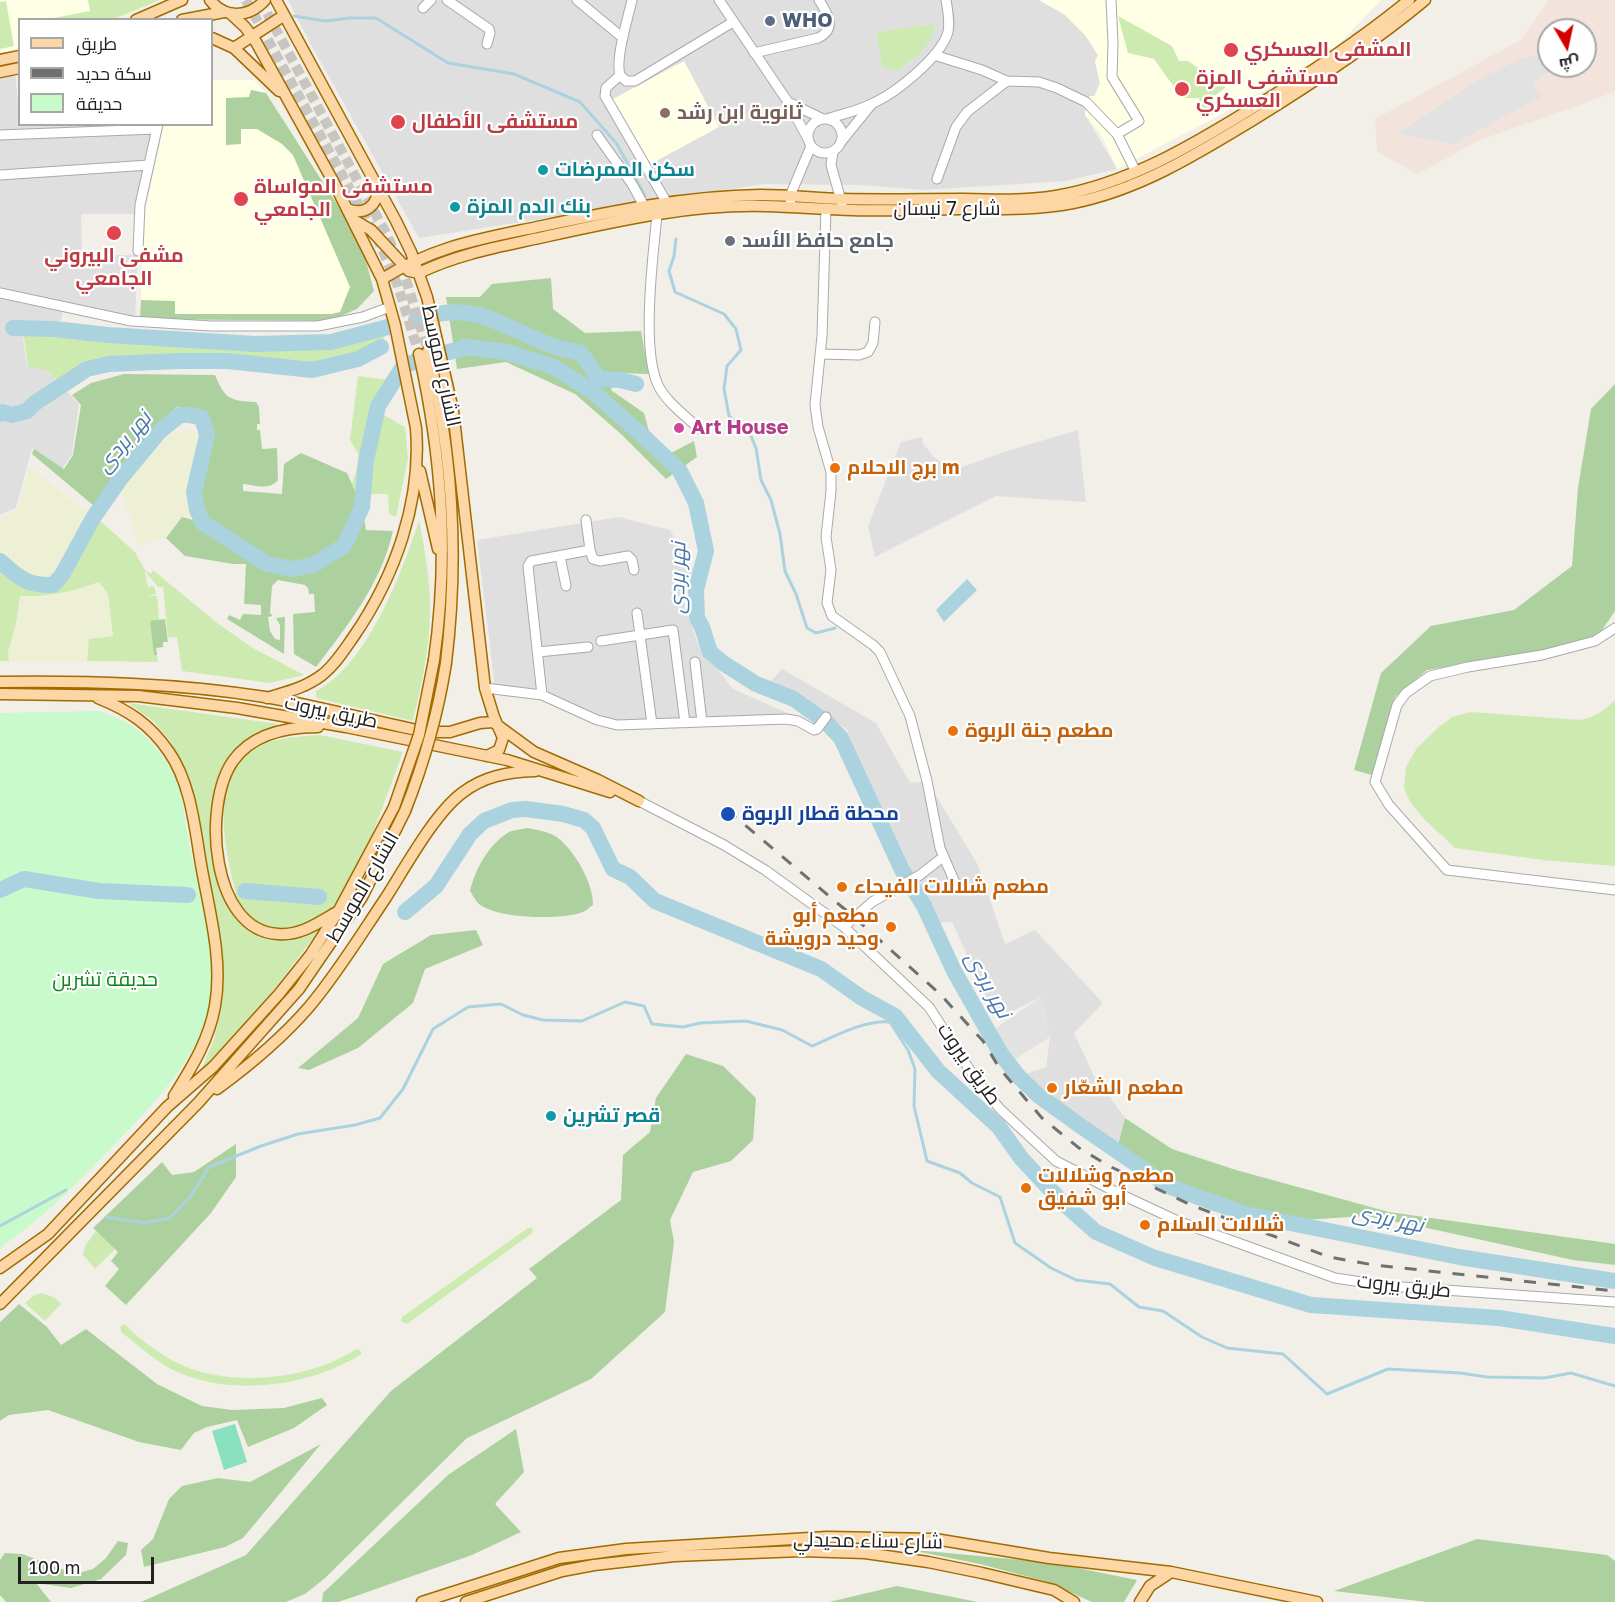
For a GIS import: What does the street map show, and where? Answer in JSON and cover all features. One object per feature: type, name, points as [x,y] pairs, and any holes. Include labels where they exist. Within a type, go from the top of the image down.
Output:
[{"type":"main road","points":[[141,18],[182,0]]},
{"type":"main road","name":"الشارع الموسط","points":[[210,0],[251,35],[347,208],[382,279],[416,428],[417,462],[411,506],[390,573],[358,630],[333,664],[319,677],[293,691],[267,698]]},
{"type":"main road","points":[[195,18],[227,13],[246,13],[265,0]]},
{"type":"main road","name":"الشارع الموسط","points":[[0,1304],[198,1103],[299,989],[330,946],[362,897],[430,738],[446,663],[457,499],[453,410],[440,349],[414,261],[378,186],[276,0]]},
{"type":"main road","name":"شارع 7 نيسان","points":[[419,273],[470,254],[602,224],[657,215],[790,201],[826,209],[842,204],[1039,198],[1093,188],[1136,172],[1179,152],[1300,80],[1409,0]]},
{"type":"main road","name":"شارع 7 نيسان","points":[[382,279],[441,249],[468,241],[668,203],[732,196],[842,204],[1039,208],[1076,202],[1132,185],[1174,166],[1305,88],[1362,50],[1425,0]]},
{"type":"main road","points":[[234,48],[283,16]]},
{"type":"main road","points":[[213,38],[234,48],[286,98]]},
{"type":"main road","points":[[0,60],[18,56]]},
{"type":"main road","points":[[0,72],[18,68]]},
{"type":"main road","points":[[347,208],[358,212],[369,209],[377,198],[378,186]]},
{"type":"main road","points":[[353,220],[371,230],[412,273],[419,273]]},
{"type":"main road","name":"الشارع الموسط","points":[[0,1268],[48,1234],[167,1107],[213,1067],[279,994],[311,954],[400,809],[419,735],[434,660],[440,607],[442,504],[424,353],[444,422],[486,688],[503,738],[499,750],[487,756]]},
{"type":"main road","points":[[417,462],[442,564]]},
{"type":"main road","name":"طريق بيروت","points":[[0,682],[108,682],[188,687],[267,698],[426,732],[450,732],[487,721],[498,725],[534,752],[639,801]]},
{"type":"main road","name":"طريق بيروت","points":[[0,694],[138,696],[237,708],[346,727],[487,756],[639,801]]},
{"type":"main road","points":[[89,694],[123,708],[149,728],[170,753],[184,783],[192,815],[216,945],[216,1004],[201,1053],[167,1107]]},
{"type":"main road","points":[[339,910],[311,927],[294,934],[276,934],[257,929],[236,910],[229,897],[220,864],[215,822],[218,797],[226,772],[233,760],[249,746],[264,736],[281,730],[301,727],[346,727]]},
{"type":"main road","points":[[198,1103],[240,1072],[307,1009],[328,983],[435,823],[460,794],[474,784],[492,776],[510,772],[542,771]]},
{"type":"main road","name":"شارع سناء محيدلي","points":[[422,1602],[559,1558],[661,1546],[827,1537],[935,1539],[1049,1558],[1170,1572],[1317,1602]]},
{"type":"main road","name":"شارع سناء محيدلي","points":[[466,1602],[562,1571],[594,1565],[674,1556],[801,1551],[865,1553],[928,1562],[1054,1590],[1074,1602]]},
{"type":"main road","points":[[1140,1602],[1150,1586],[1170,1572]]},
{"type":"street","points":[[423,8],[431,0]]},
{"type":"street","points":[[447,0],[488,27],[490,33],[487,44]]},
{"type":"street","points":[[577,0],[623,38]]},
{"type":"street","points":[[632,0],[619,67],[620,75],[626,81],[635,81],[733,22]]},
{"type":"street","points":[[719,0],[788,102],[810,142],[821,152],[833,151]]},
{"type":"street","points":[[754,53],[818,38],[825,34],[830,20],[819,0]]},
{"type":"street","points":[[842,204],[831,165],[833,151],[871,105],[911,77],[940,48],[949,25],[946,0]]},
{"type":"street","points":[[1111,0],[1112,77],[1139,121],[1117,134]]},
{"type":"street","points":[[934,55],[982,70],[1007,81],[1039,82],[1086,102],[1117,134],[1136,172]]},
{"type":"street","points":[[620,75],[606,88],[605,96],[668,203]]},
{"type":"street","points":[[937,179],[956,127],[968,112],[1007,81]]},
{"type":"street","points":[[788,102],[837,123],[842,132],[840,143]]},
{"type":"street","points":[[790,201],[810,142],[811,125],[871,105]]},
{"type":"street","points":[[0,135],[157,127],[140,205],[138,251]]},
{"type":"street","points":[[597,135],[632,184],[644,206]]},
{"type":"street","points":[[0,175],[149,165]]},
{"type":"street","points":[[826,209],[820,354],[815,405],[818,427],[831,472],[826,537],[831,570],[828,610],[832,616],[880,652],[905,703],[927,781],[943,856],[956,885]]},
{"type":"street","points":[[657,215],[650,328],[655,376],[663,393],[699,429]]},
{"type":"street","points":[[0,293],[131,321],[211,326],[318,326],[348,321],[390,307]]},
{"type":"street","points":[[820,354],[859,355],[868,352],[873,343],[875,322]]},
{"type":"street","points":[[586,520],[592,557],[596,561],[628,556],[632,560],[634,570]]},
{"type":"street","points":[[542,695],[528,566],[531,561],[590,550]]},
{"type":"street","points":[[560,556],[566,586]]},
{"type":"street","points":[[637,613],[652,724]]},
{"type":"street","points":[[1615,628],[1595,641],[1563,650],[1430,676],[1406,693],[1397,705],[1374,782],[1389,805],[1447,870],[1615,890]]},
{"type":"street","points":[[601,641],[673,630],[685,723]]},
{"type":"street","points":[[538,652],[588,646]]},
{"type":"street","points":[[695,662],[702,722]]},
{"type":"street","points":[[486,688],[542,695],[608,723],[652,724],[786,718],[798,721],[814,730],[826,717]]},
{"type":"street","name":"طريق بيروت","points":[[639,801],[745,858],[844,927],[929,1007],[977,1081],[1000,1109],[1056,1161],[1118,1193],[1180,1222],[1335,1278],[1388,1286],[1615,1302]]},
{"type":"street","points":[[844,927],[872,902],[920,875],[943,856]]},
{"type":"shaded area","points":[[0,0],[160,0],[116,18],[18,18],[18,48],[0,53]]},
{"type":"shaded area","points":[[288,0],[1039,0],[1065,15],[1085,35],[1098,55],[1095,61],[1100,83],[1085,115],[1117,169],[1066,181],[923,190],[859,185],[765,184],[419,238]]},
{"type":"shaded area","name":"مستشفى المزة العسكري","points":[[1039,0],[1381,0],[1328,55],[1117,169],[1102,136],[1085,115],[1086,102],[1090,96],[1095,96],[1100,83],[1095,61],[1098,55],[1085,35],[1065,15]]},
{"type":"shaded area","points":[[1549,0],[1615,0],[1615,91],[1482,139],[1417,174],[1377,152],[1375,119],[1521,40]]},
{"type":"shaded area","points":[[1537,56],[1537,78],[1540,78],[1532,83],[1542,96],[1454,144],[1397,134],[1483,77],[1523,58]]},
{"type":"shaded area","name":"ثانوية ابن رشد","points":[[684,61],[719,127],[647,166],[611,100]]},
{"type":"shaded area","points":[[15,71],[18,126],[120,126],[153,130],[136,214],[81,214],[82,255],[138,255],[135,319],[64,304],[61,321],[21,324],[27,366],[46,369],[79,404],[72,454],[62,469],[32,448],[16,508],[0,515],[0,74]]},
{"type":"shaded area","name":"مستشفى المواساة الجامعي","points":[[213,80],[254,80],[266,93],[326,186],[374,291],[357,309],[330,321],[140,319],[145,212],[164,126],[213,126]]},
{"type":"shaded area","points":[[191,429],[198,435],[190,474],[194,520],[182,517],[166,538],[139,545],[121,491],[164,439],[174,432]]},
{"type":"shaded area","points":[[1078,430],[1086,502],[996,496],[875,557],[868,526],[901,442],[922,437],[923,444],[935,458],[944,464],[962,467]]},
{"type":"shaded area","points":[[29,466],[85,511],[73,549],[57,575],[40,581],[3,561],[0,556],[0,517],[17,510]]},
{"type":"shaded area","points":[[619,517],[670,530],[693,569],[682,596],[697,642],[733,689],[796,717],[607,722],[556,698],[495,687],[477,540]]},
{"type":"shaded area","points":[[100,582],[108,594],[113,636],[89,639],[87,661],[9,661],[8,652],[16,624],[20,596],[46,597]]},
{"type":"shaded area","points":[[782,669],[876,723],[910,783],[927,781],[978,865],[1005,944],[1035,930],[1103,1003],[1074,1033],[1093,1074],[1125,1118],[1118,1145],[1099,1135],[1025,1074],[1046,1067],[1050,1037],[1041,997],[996,1019],[952,922],[926,924],[901,848],[888,854],[847,730],[801,693],[770,682]]},
{"type":"shaded area","points":[[1041,997],[1050,1037],[1011,1062],[993,1030]]},
{"type":"green space","points":[[88,0],[160,0],[116,18],[53,18],[90,11]]},
{"type":"green space","points":[[6,1],[14,46],[0,49],[0,2]]},
{"type":"green space","points":[[1118,16],[1172,46],[1179,61],[1188,61],[1226,87],[1212,98],[1218,112],[1206,117],[1199,98],[1182,98],[1154,59],[1128,53]]},
{"type":"green space","points":[[936,24],[926,47],[917,56],[897,71],[882,67],[877,32]]},
{"type":"green space","points":[[251,90],[266,93],[361,242],[374,291],[357,309],[330,321],[140,319],[141,300],[175,301],[175,314],[331,314],[340,312],[350,287],[293,155],[282,144],[257,129],[241,129],[241,144],[226,145],[226,98],[249,97]]},
{"type":"green space","points":[[551,278],[553,309],[585,333],[641,331],[649,374],[617,373],[611,390],[644,413],[650,435],[669,454],[694,441],[697,457],[666,479],[621,434],[575,394],[506,362],[457,369],[446,297],[480,297],[492,284]]},
{"type":"green space","points":[[23,331],[108,340],[253,348],[332,345],[383,334],[384,339],[357,359],[311,368],[232,360],[111,362],[83,369],[61,385],[47,370],[28,367]]},
{"type":"green space","points":[[124,374],[215,375],[222,389],[230,397],[240,401],[256,402],[259,407],[260,424],[257,424],[257,430],[260,430],[262,449],[277,448],[278,480],[266,486],[243,484],[243,491],[282,494],[284,464],[301,453],[347,473],[362,507],[366,530],[393,531],[388,550],[372,586],[316,667],[294,654],[293,614],[315,612],[314,594],[309,594],[305,585],[278,580],[272,586],[270,613],[273,616],[268,617],[270,631],[275,639],[280,640],[280,625],[276,618],[285,617],[284,654],[227,619],[229,615],[240,620],[243,614],[261,615],[261,605],[244,604],[246,564],[185,556],[166,538],[182,517],[203,523],[205,521],[199,508],[197,494],[208,449],[209,426],[204,417],[196,411],[177,407],[160,423],[94,506],[32,454],[34,449],[64,469],[73,455],[81,405],[72,395],[91,383]]},
{"type":"green space","points":[[358,376],[388,380],[375,403],[357,496],[352,485],[360,457],[350,440]]},
{"type":"green space","points":[[1615,384],[1615,611],[1598,636],[1545,652],[1427,670],[1395,697],[1375,776],[1354,770],[1381,673],[1431,626],[1514,610],[1572,566],[1578,488],[1591,409]]},
{"type":"green space","points":[[382,414],[405,427],[408,458],[396,517],[389,514],[388,494],[369,494]]},
{"type":"green space","points":[[96,517],[135,552],[145,570],[151,574],[153,570],[217,623],[253,648],[304,675],[270,683],[182,671],[177,637],[168,638],[163,587],[158,587],[145,571],[148,587],[154,586],[156,594],[148,596],[157,596],[159,620],[150,622],[158,662],[87,661],[89,639],[113,636],[108,594],[99,582],[61,593],[20,596],[16,624],[8,652],[9,661],[0,661],[0,561],[20,582],[53,588],[62,586]]},
{"type":"green space","points":[[419,520],[429,580],[430,616],[422,682],[413,721],[316,698],[316,691],[334,679],[351,661],[380,616],[393,590]]},
{"type":"green space","points":[[165,619],[168,642],[163,642],[163,647],[156,648],[157,655],[154,655],[150,621]]},
{"type":"green space","points":[[1615,700],[1615,866],[1543,860],[1455,848],[1424,819],[1410,802],[1404,788],[1406,767],[1417,748],[1452,717],[1471,712],[1580,720],[1599,713]]},
{"type":"green space","points":[[128,703],[278,724],[256,735],[238,749],[222,774],[214,806],[218,876],[228,905],[248,928],[274,938],[288,939],[320,929],[249,1019],[202,1068],[214,1039],[222,1007],[223,966],[217,916],[191,780],[170,741],[153,721]]},
{"type":"green space","name":"حديقة تشرين","points":[[99,711],[124,721],[141,732],[162,755],[177,781],[209,942],[212,981],[210,1000],[197,1041],[186,1061],[159,1097],[74,1186],[31,1225],[0,1248],[0,713]]},
{"type":"green space","points":[[320,735],[403,752],[370,841],[337,902],[327,912],[294,930],[273,929],[263,926],[252,918],[243,910],[238,900],[224,833],[227,787],[236,767],[251,751],[273,741]]},
{"type":"green space","points":[[528,828],[555,836],[569,848],[586,877],[593,905],[575,914],[530,917],[499,912],[477,902],[470,891],[475,874],[489,850],[509,832]]},
{"type":"green space","points":[[476,930],[483,945],[425,969],[413,1003],[358,1048],[309,1070],[298,1068],[358,1018],[383,964],[431,935]]},
{"type":"green space","points":[[686,1054],[723,1066],[756,1098],[753,1140],[731,1161],[693,1172],[670,1220],[674,1242],[665,1312],[591,1379],[467,1438],[324,1579],[305,1594],[286,1602],[141,1602],[246,1555],[391,1391],[537,1278],[529,1269],[621,1200],[623,1155],[650,1132],[656,1098]]},
{"type":"green space","points":[[1125,1118],[1172,1149],[1236,1170],[1389,1212],[1615,1244],[1615,1265],[1573,1260],[1367,1216],[1286,1221],[1164,1179],[1118,1145]]},
{"type":"green space","points":[[236,1144],[236,1177],[211,1213],[126,1305],[105,1286],[119,1269],[111,1261],[118,1252],[93,1228],[162,1162],[172,1175],[194,1172]]},
{"type":"green space","points":[[528,1228],[533,1228],[532,1233],[407,1324],[401,1321],[402,1317]]},
{"type":"green space","points":[[96,1231],[115,1249],[95,1269],[83,1255],[85,1246]]},
{"type":"green space","points":[[42,1293],[55,1298],[61,1304],[45,1321],[25,1303],[34,1295]]},
{"type":"green space","points":[[19,1304],[47,1327],[61,1345],[86,1329],[157,1384],[202,1406],[232,1410],[284,1408],[322,1398],[327,1405],[294,1428],[248,1447],[237,1420],[207,1427],[194,1433],[181,1450],[139,1442],[48,1410],[9,1415],[0,1421],[0,1322]]},
{"type":"green space","points":[[124,1324],[146,1343],[175,1362],[195,1370],[218,1375],[242,1378],[292,1374],[337,1360],[356,1349],[362,1354],[318,1374],[293,1381],[243,1386],[218,1384],[171,1369],[152,1357],[122,1333],[120,1327]]},
{"type":"green space","points":[[235,1424],[247,1462],[224,1470],[212,1431]]},
{"type":"green space","points":[[516,1429],[524,1472],[495,1504],[521,1532],[472,1555],[356,1596],[338,1602],[322,1602],[323,1593],[448,1475]]},
{"type":"green space","points":[[321,1444],[243,1538],[225,1547],[144,1567],[141,1550],[153,1539],[169,1499],[182,1486],[218,1478],[250,1482]]},
{"type":"green space","points":[[1477,1539],[1607,1555],[1615,1561],[1615,1602],[1427,1602],[1334,1591]]},
{"type":"green space","points":[[118,1541],[128,1543],[126,1555],[101,1579],[71,1588],[36,1583],[51,1602],[6,1602],[0,1595],[0,1560],[5,1553],[22,1554],[75,1574],[93,1569],[106,1558]]},
{"type":"green space","points":[[905,1549],[1053,1563],[1137,1580],[1124,1602],[1092,1602],[1048,1582],[980,1564]]},
{"type":"green space","points":[[897,1586],[978,1602],[829,1602]]},
{"type":"water","points":[[967,579],[977,590],[944,622],[936,610]]},
{"type":"waterway","points":[[294,16],[325,21],[376,18],[448,63],[514,74],[580,102],[617,144],[645,196]]},
{"type":"waterway","points":[[676,239],[669,271],[675,292],[724,314],[736,329],[741,350],[727,366],[724,389],[729,416],[750,434],[756,448],[761,480],[771,500],[780,534],[785,571],[796,594],[807,628],[816,633],[835,628]]},
{"type":"waterway","points":[[433,315],[450,312],[481,316],[553,346],[581,353],[599,379],[620,380],[636,384]]},
{"type":"waterway","points":[[13,328],[255,344],[331,342],[388,327]]},
{"type":"waterway","points":[[0,414],[3,412],[12,415],[27,411],[35,403],[87,369],[109,364],[228,361],[312,370],[358,359],[381,347]]},
{"type":"waterway","name":"نهر بردى","points":[[0,561],[12,572],[30,582],[53,585],[62,575],[93,518],[121,478],[160,431],[180,415],[190,415],[202,418],[207,435],[194,492],[197,510],[203,523],[267,564],[292,569],[313,565],[344,546],[362,507],[366,461],[378,406],[404,365],[466,347],[506,352],[554,367],[592,391],[680,471],[696,503],[706,551],[696,590],[697,618],[710,652],[756,684],[794,699],[826,722],[841,738],[902,870],[924,906],[954,971],[1001,1054],[1019,1077],[1039,1096],[1168,1186],[1245,1214],[1459,1257],[1615,1281]]},
{"type":"waterway","points":[[405,912],[436,886],[470,834],[484,821],[512,810],[526,809],[563,814],[584,820],[593,828],[613,869],[630,877],[655,901],[821,969],[862,998],[895,1016],[938,1071],[999,1127],[1021,1158],[1062,1202],[1096,1232],[1155,1258],[1311,1305],[1499,1318],[1615,1336]]},
{"type":"waterway","points":[[0,890],[24,879],[99,891],[188,895]]},
{"type":"waterway","points":[[245,891],[319,897]]},
{"type":"waterway","points":[[106,1217],[145,1223],[170,1218],[190,1197],[209,1167],[298,1134],[355,1125],[380,1118],[403,1089],[433,1029],[468,1007],[501,1004],[523,1015],[543,1020],[582,1021],[625,1002],[644,1006],[652,1024],[683,1027],[700,1023],[746,1021],[782,1030],[812,1046],[860,1026],[890,1022],[908,1050],[915,1069],[914,1106],[927,1161],[960,1173],[972,1183],[1000,1197],[1015,1243],[1051,1268],[1076,1280],[1110,1284],[1139,1307],[1163,1311],[1202,1337],[1227,1348],[1283,1354],[1327,1394],[1388,1369],[1460,1373],[1487,1377],[1544,1378],[1571,1373],[1615,1386]]},
{"type":"waterway","points":[[0,1226],[66,1190]]},
{"type":"tunnel","points":[[246,0],[379,242],[398,286],[419,354]]},
{"type":"tunnel","points":[[260,0],[388,237],[407,283],[428,351]]},
{"type":"railway","points":[[727,810],[854,917],[939,993],[983,1041],[1000,1069],[1042,1118],[1079,1148],[1109,1166],[1191,1205],[1329,1257],[1374,1265],[1615,1291]]},
{"type":"place","name":"WHO","points":[[770,21]]},
{"type":"place","name":"المشفى العسكري","points":[[1231,50]]},
{"type":"place","name":"مستشفى المزة العسكري","points":[[1182,89]]},
{"type":"place","name":"ثانوية ابن رشد","points":[[665,113]]},
{"type":"place","name":"مستشفى الأطفال","points":[[398,122]]},
{"type":"place","name":"سكن الممرضات","points":[[543,170]]},
{"type":"place","name":"مستشفى المواساة الجامعي","points":[[241,199]]},
{"type":"place","name":"بنك الدم المزة","points":[[455,207]]},
{"type":"place","name":"مشفى البيروني الجامعي","points":[[114,233]]},
{"type":"place","name":"جامع حافظ الأسد","points":[[730,241]]},
{"type":"place","name":"Art House","points":[[679,428]]},
{"type":"place","name":"برج الاحلام m","points":[[835,468]]},
{"type":"place","name":"مطعم جنة الربوة","points":[[953,731]]},
{"type":"place","name":"محطة قطار الربوة","points":[[728,814]]},
{"type":"place","name":"مطعم شلالات الفيحاء","points":[[842,887]]},
{"type":"place","name":"مطعم أبو وحيد درويشة","points":[[891,927]]},
{"type":"place","name":"مطعم الشعّار","points":[[1052,1088]]},
{"type":"place","name":"قصر تشرين","points":[[551,1116]]},
{"type":"place","name":"مطعم وشلالات أبو شفيق","points":[[1026,1188]]},
{"type":"place","name":"شلالات السلام","points":[[1145,1225]]}]
